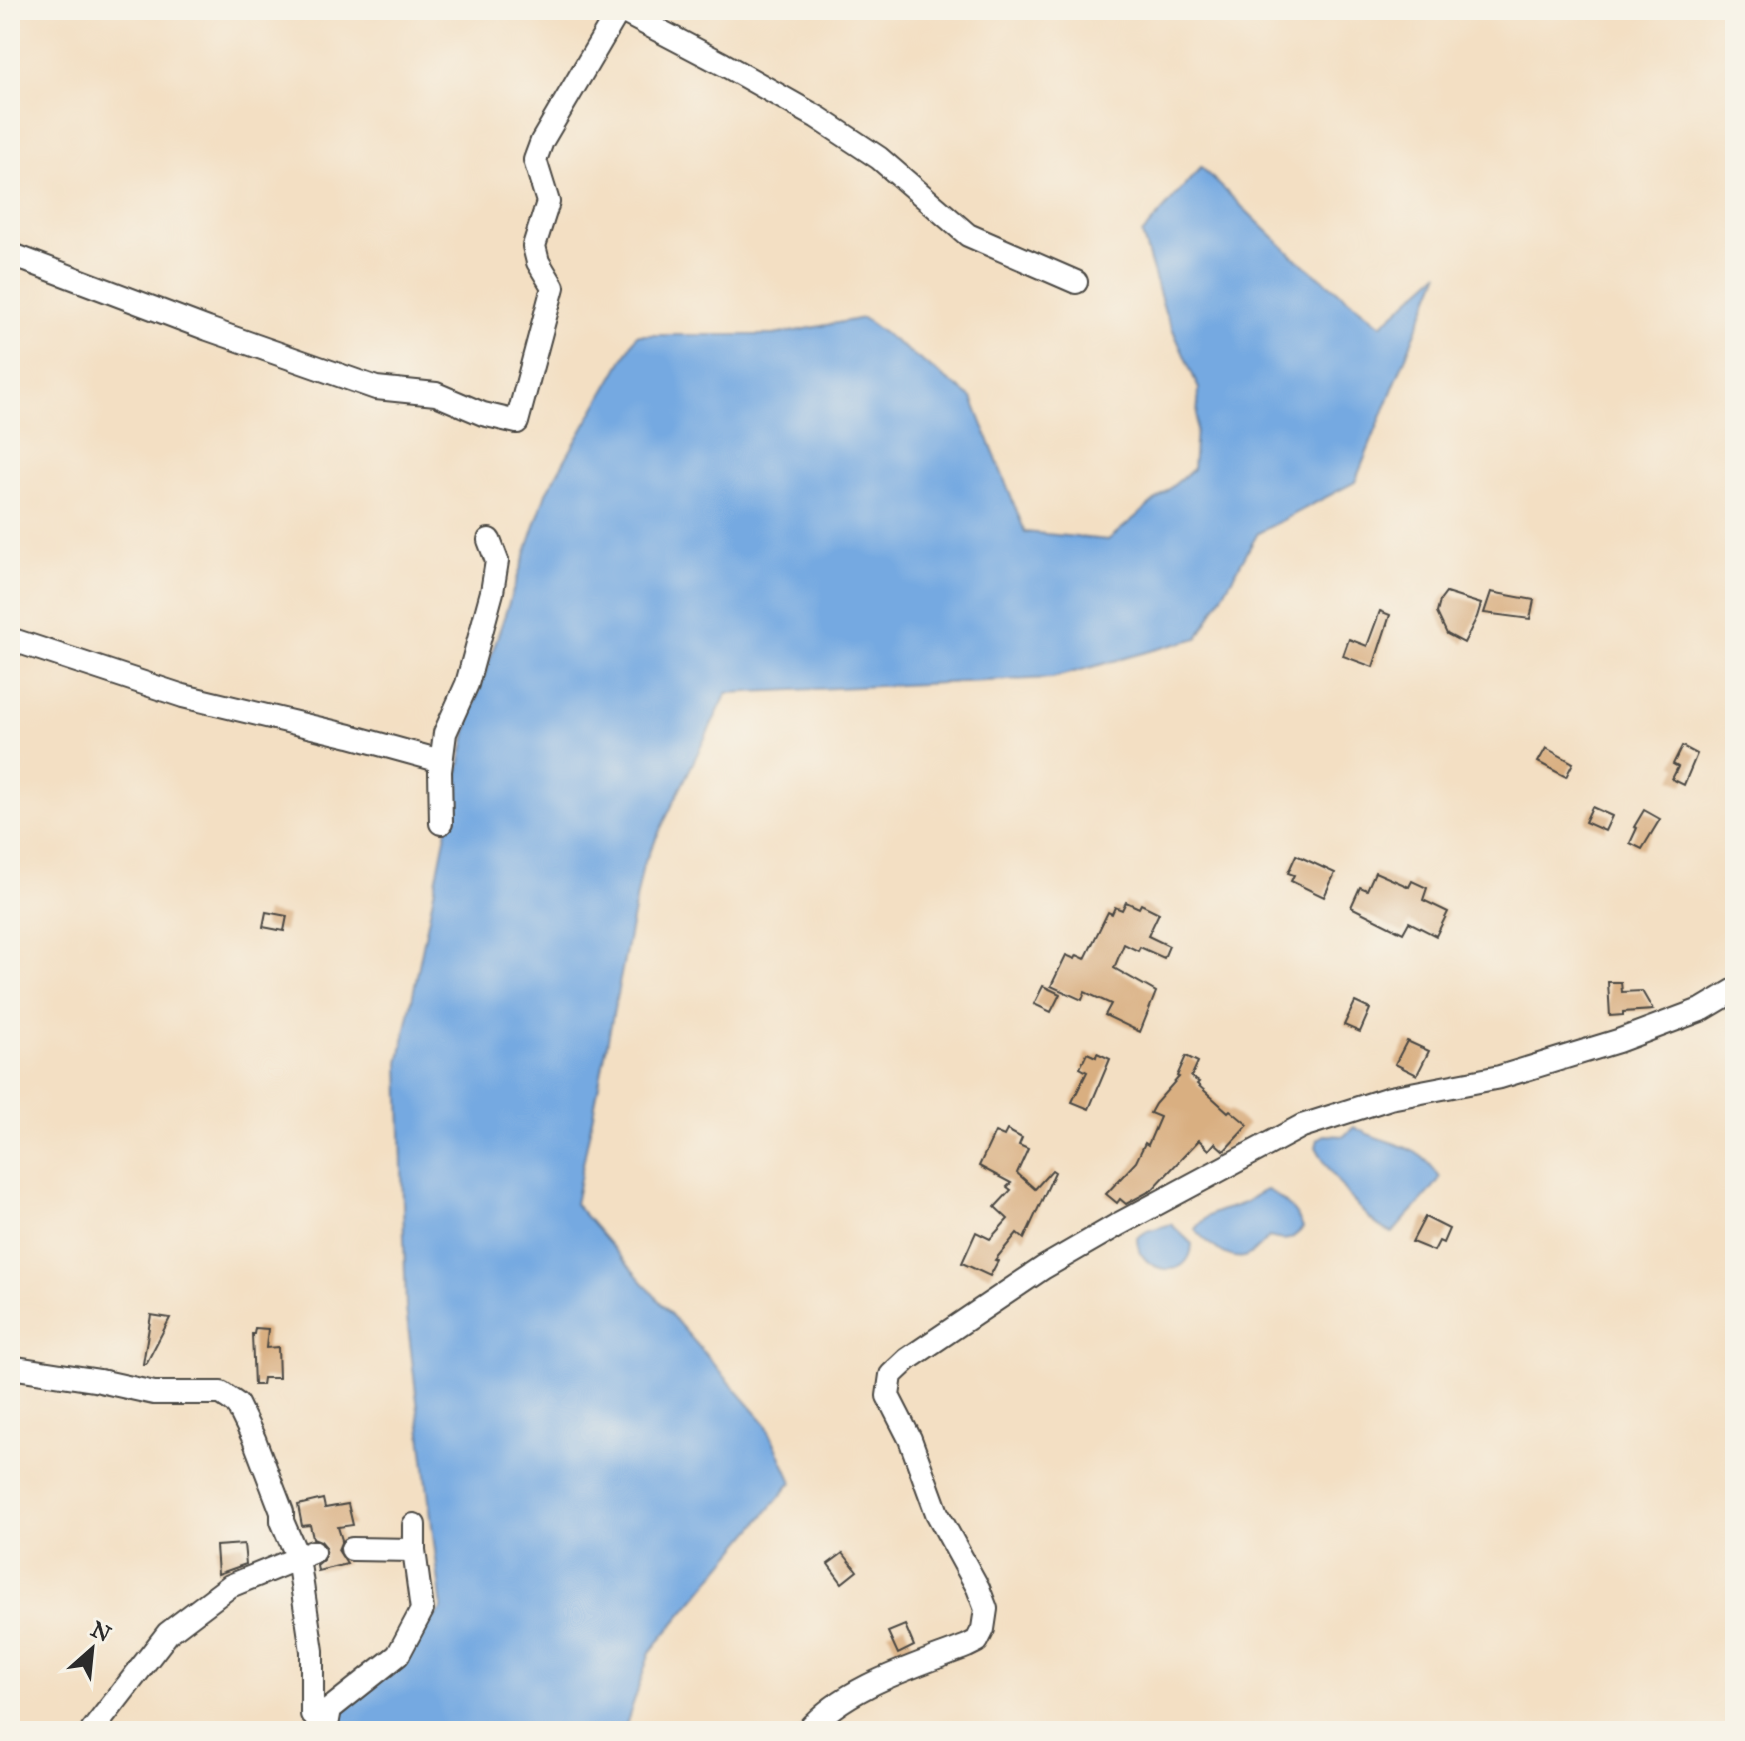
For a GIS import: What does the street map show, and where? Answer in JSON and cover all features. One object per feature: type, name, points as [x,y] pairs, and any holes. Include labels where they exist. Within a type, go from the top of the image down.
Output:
[{"type":"street","points":[[10,254],[376,388],[436,394],[483,414],[517,422],[553,287],[538,262],[534,246],[548,202],[535,160],[542,141],[619,10],[817,117],[879,158],[968,235],[1076,282]]},
{"type":"street","points":[[441,823],[441,761],[445,733],[467,684],[492,592],[497,561],[489,540]]},
{"type":"street","points":[[10,639],[183,696],[441,761]]},
{"type":"street","points":[[807,1731],[819,1717],[843,1701],[884,1680],[977,1641],[983,1629],[986,1609],[978,1588],[937,1513],[910,1439],[888,1396],[891,1375],[908,1359],[1043,1268],[1302,1126],[1390,1098],[1500,1077],[1618,1041],[1703,1009],[1735,990]]},
{"type":"street","points":[[10,1367],[154,1393],[221,1393],[237,1404],[282,1512],[289,1540],[306,1555],[319,1723]]},
{"type":"street","points":[[319,1723],[330,1709],[398,1655],[422,1610],[414,1525]]},
{"type":"street","points":[[352,1549],[414,1550]]},
{"type":"street","points":[[92,1731],[168,1633],[230,1586],[306,1555]]},
{"type":"water","points":[[1201,167],[1292,255],[1381,325],[1440,272],[1355,482],[1258,533],[1198,638],[1052,678],[727,693],[643,865],[575,1204],[766,1424],[792,1482],[650,1652],[624,1731],[332,1731],[330,1725],[442,1609],[406,1309],[399,1063],[469,721],[546,493],[637,335],[774,335],[863,318],[972,398],[1025,532],[1108,540],[1193,469],[1199,389],[1165,312],[1142,234]]},
{"type":"water","points":[[1354,1127],[1411,1150],[1431,1165],[1440,1178],[1393,1233],[1383,1229],[1361,1209],[1339,1183],[1316,1147],[1318,1139],[1325,1135],[1344,1136]]},
{"type":"water","points":[[1268,1190],[1289,1206],[1303,1228],[1291,1238],[1269,1237],[1251,1254],[1238,1257],[1217,1249],[1195,1229],[1214,1213],[1246,1202]]},
{"type":"water","points":[[1171,1224],[1192,1244],[1183,1264],[1164,1269],[1145,1259],[1139,1250],[1137,1238],[1147,1231]]},
{"type":"building","points":[[1491,592],[1534,600],[1530,619],[1484,613]]},
{"type":"building","points":[[1446,593],[1481,604],[1464,643],[1447,634],[1437,613]]},
{"type":"building","points":[[1380,611],[1390,615],[1373,667],[1343,656],[1349,639],[1367,646]]},
{"type":"building","points":[[1682,746],[1697,754],[1684,785],[1672,779],[1678,767],[1673,764]]},
{"type":"building","points":[[1546,748],[1573,763],[1566,777],[1538,762]]},
{"type":"building","points":[[1592,807],[1612,816],[1605,831],[1585,822]]},
{"type":"building","points":[[1644,810],[1660,819],[1642,849],[1630,843],[1637,828],[1634,827]]},
{"type":"building","points":[[1296,855],[1335,873],[1324,897],[1291,881],[1294,875],[1288,873]]},
{"type":"building","points":[[1375,872],[1409,887],[1412,881],[1427,888],[1423,900],[1448,912],[1436,936],[1409,922],[1403,933],[1351,907],[1360,887],[1367,890]]},
{"type":"building","points":[[1126,902],[1139,908],[1141,904],[1159,913],[1148,936],[1169,946],[1164,958],[1140,947],[1138,951],[1124,944],[1114,968],[1156,992],[1140,1032],[1105,1015],[1111,1004],[1085,992],[1082,1000],[1051,986],[1066,955],[1085,959],[1108,912],[1112,914],[1115,907],[1122,910]]},
{"type":"building","points":[[266,912],[287,916],[284,931],[263,927]]},
{"type":"building","points":[[1608,982],[1621,982],[1622,992],[1642,991],[1653,1010],[1610,1016]]},
{"type":"building","points":[[1043,986],[1060,994],[1051,1012],[1034,1004]]},
{"type":"building","points":[[1355,1002],[1370,1009],[1360,1032],[1344,1025]]},
{"type":"building","points":[[1407,1041],[1429,1051],[1417,1075],[1395,1064]]},
{"type":"building","points":[[1087,1053],[1096,1057],[1097,1053],[1110,1059],[1089,1109],[1072,1102],[1087,1072],[1080,1068]]},
{"type":"building","points":[[1186,1056],[1198,1062],[1191,1077],[1199,1082],[1197,1084],[1248,1125],[1224,1151],[1215,1143],[1209,1150],[1199,1140],[1152,1190],[1126,1204],[1120,1199],[1117,1203],[1106,1194],[1136,1162],[1145,1143],[1148,1145],[1160,1117],[1150,1113],[1179,1077]]},
{"type":"building","points":[[1007,1130],[1022,1138],[1019,1145],[1028,1149],[1017,1173],[1035,1189],[1052,1170],[1055,1172],[1024,1239],[1017,1233],[995,1260],[998,1261],[990,1276],[962,1263],[976,1232],[990,1239],[1008,1219],[995,1207],[1011,1190],[1007,1187],[1011,1183],[979,1166],[995,1132],[1004,1136]]},
{"type":"building","points":[[1425,1217],[1449,1229],[1443,1243],[1439,1241],[1434,1251],[1412,1242]]},
{"type":"building","points":[[151,1315],[170,1318],[146,1364],[143,1364]]},
{"type":"building","points":[[255,1328],[268,1329],[266,1348],[278,1347],[279,1378],[263,1378],[262,1385],[254,1385],[252,1334]]},
{"type":"building","points":[[323,1499],[325,1508],[348,1504],[353,1525],[338,1527],[342,1540],[338,1550],[347,1564],[318,1571],[317,1566],[324,1560],[326,1547],[313,1538],[310,1525],[302,1526],[298,1505]]},
{"type":"building","points":[[244,1544],[246,1564],[218,1574],[216,1546]]},
{"type":"building","points":[[843,1553],[857,1571],[842,1583],[828,1564]]},
{"type":"building","points":[[905,1625],[914,1646],[898,1654],[888,1632]]}]
